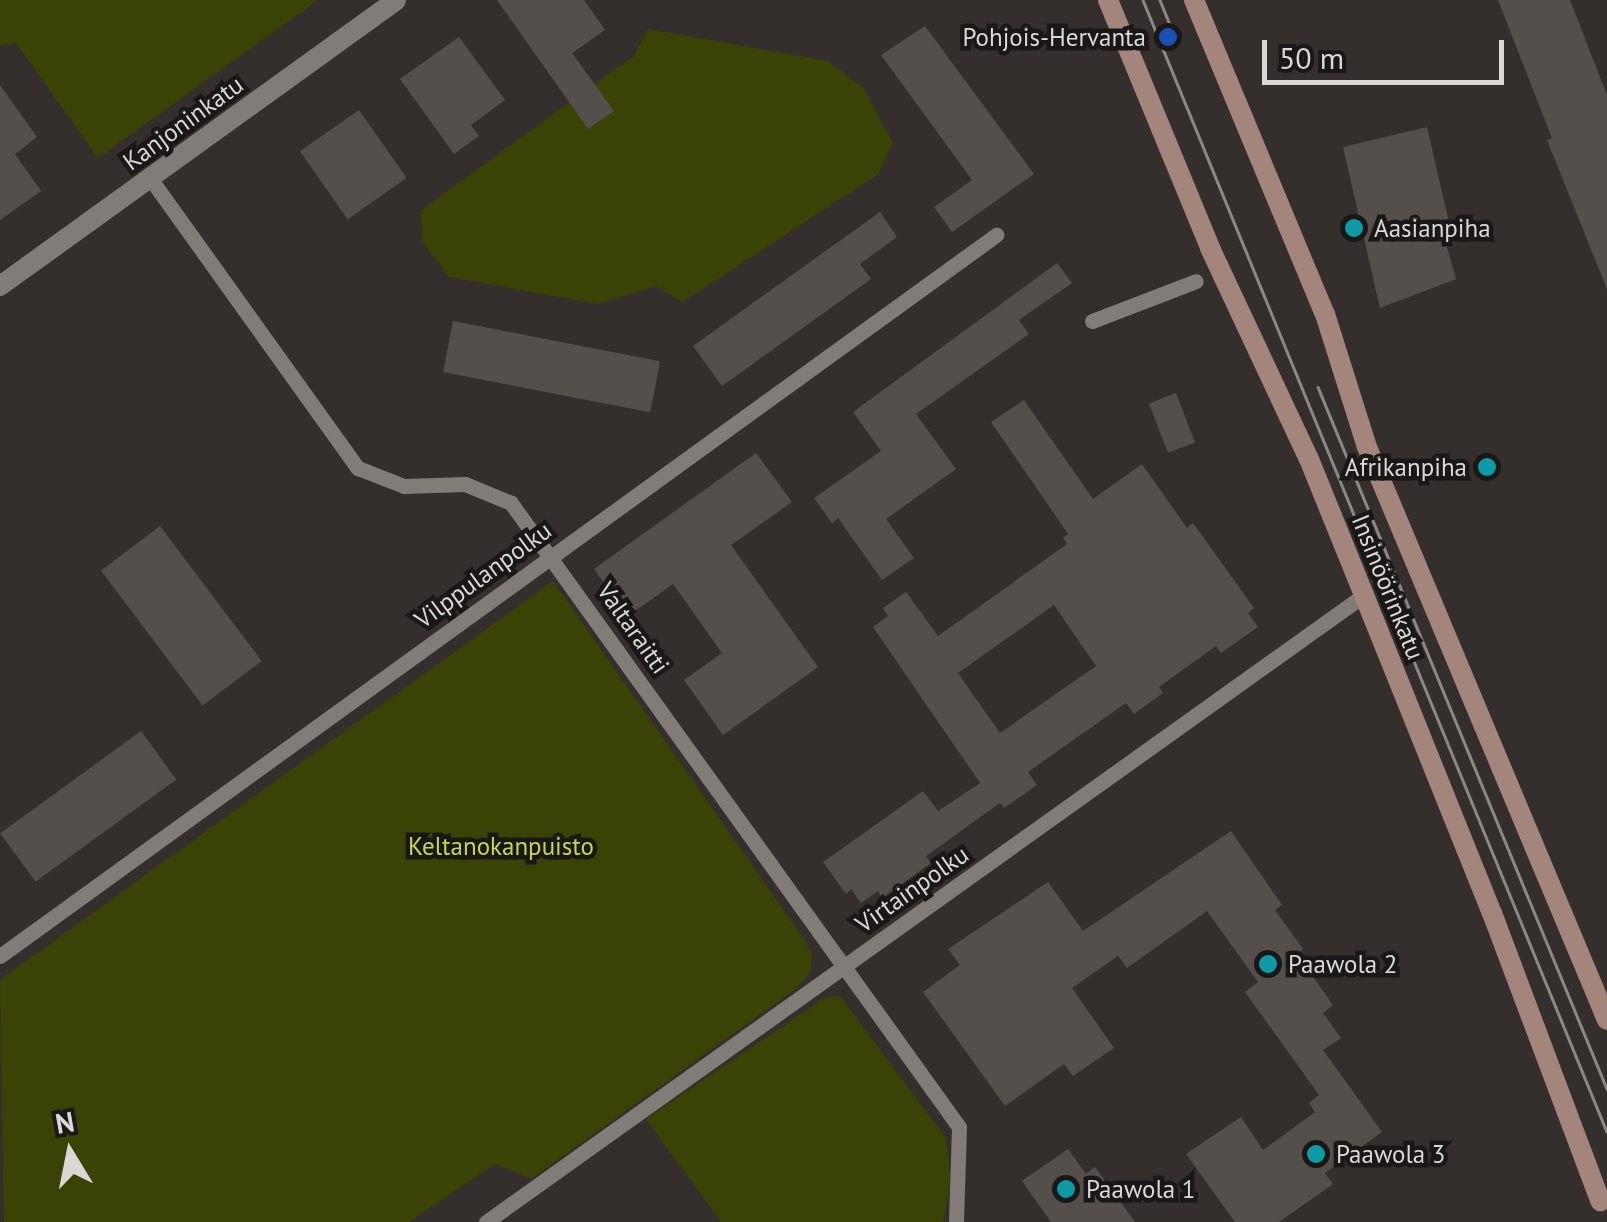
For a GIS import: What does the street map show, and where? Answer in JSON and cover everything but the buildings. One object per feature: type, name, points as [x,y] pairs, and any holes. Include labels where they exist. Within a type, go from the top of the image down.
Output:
[{"type":"main road","name":"Insinöörinkatu","points":[[1108,0],[1210,248],[1308,459],[1604,1196]]},
{"type":"main road","name":"Insinöörinkatu","points":[[1194,0],[1318,298],[1367,446],[1436,619],[1607,1020]]},
{"type":"main road","points":[[1594,1222],[1604,1196]]},
{"type":"street","name":"Kanjoninkatu","points":[[0,286],[396,0]]},
{"type":"lane","name":"Valtaraitti","points":[[150,178],[358,468],[404,486],[465,484],[511,503],[958,1127],[956,1222]]},
{"type":"lane","name":"Vilppulanpolku","points":[[0,956],[996,236]]},
{"type":"lane","points":[[1092,321],[1196,280]]},
{"type":"lane","name":"Virtainpolku","points":[[486,1222],[1364,595]]},
{"type":"green space","points":[[0,0],[318,0],[98,158],[16,43],[0,45]]},
{"type":"green space","points":[[648,29],[828,61],[864,89],[893,143],[878,174],[683,302],[656,286],[598,304],[449,277],[422,241],[421,210],[634,56]]},
{"type":"green space","name":"Keltanokanpuisto","points":[[553,581],[804,939],[812,954],[811,971],[798,987],[531,1179],[495,1164],[409,1222],[4,1222],[0,980]]},
{"type":"green space","points":[[840,996],[946,1138],[951,1182],[943,1222],[721,1222],[646,1119],[826,997]]},
{"type":"tram line","points":[[1143,0],[1607,1132]]},
{"type":"tram line","points":[[1160,0],[1174,35]]},
{"type":"tram line","points":[[1318,387],[1607,1089]]},
{"type":"place","name":"Pohjois-Hervanta","points":[[1168,37]]},
{"type":"place","name":"Aasianpiha","points":[[1354,228]]},
{"type":"place","name":"Afrikanpiha","points":[[1487,467]]},
{"type":"place","name":"Paawola 2","points":[[1268,964]]},
{"type":"place","name":"Paawola 3","points":[[1316,1154]]},
{"type":"place","name":"Paawola 1","points":[[1066,1189]]}]
